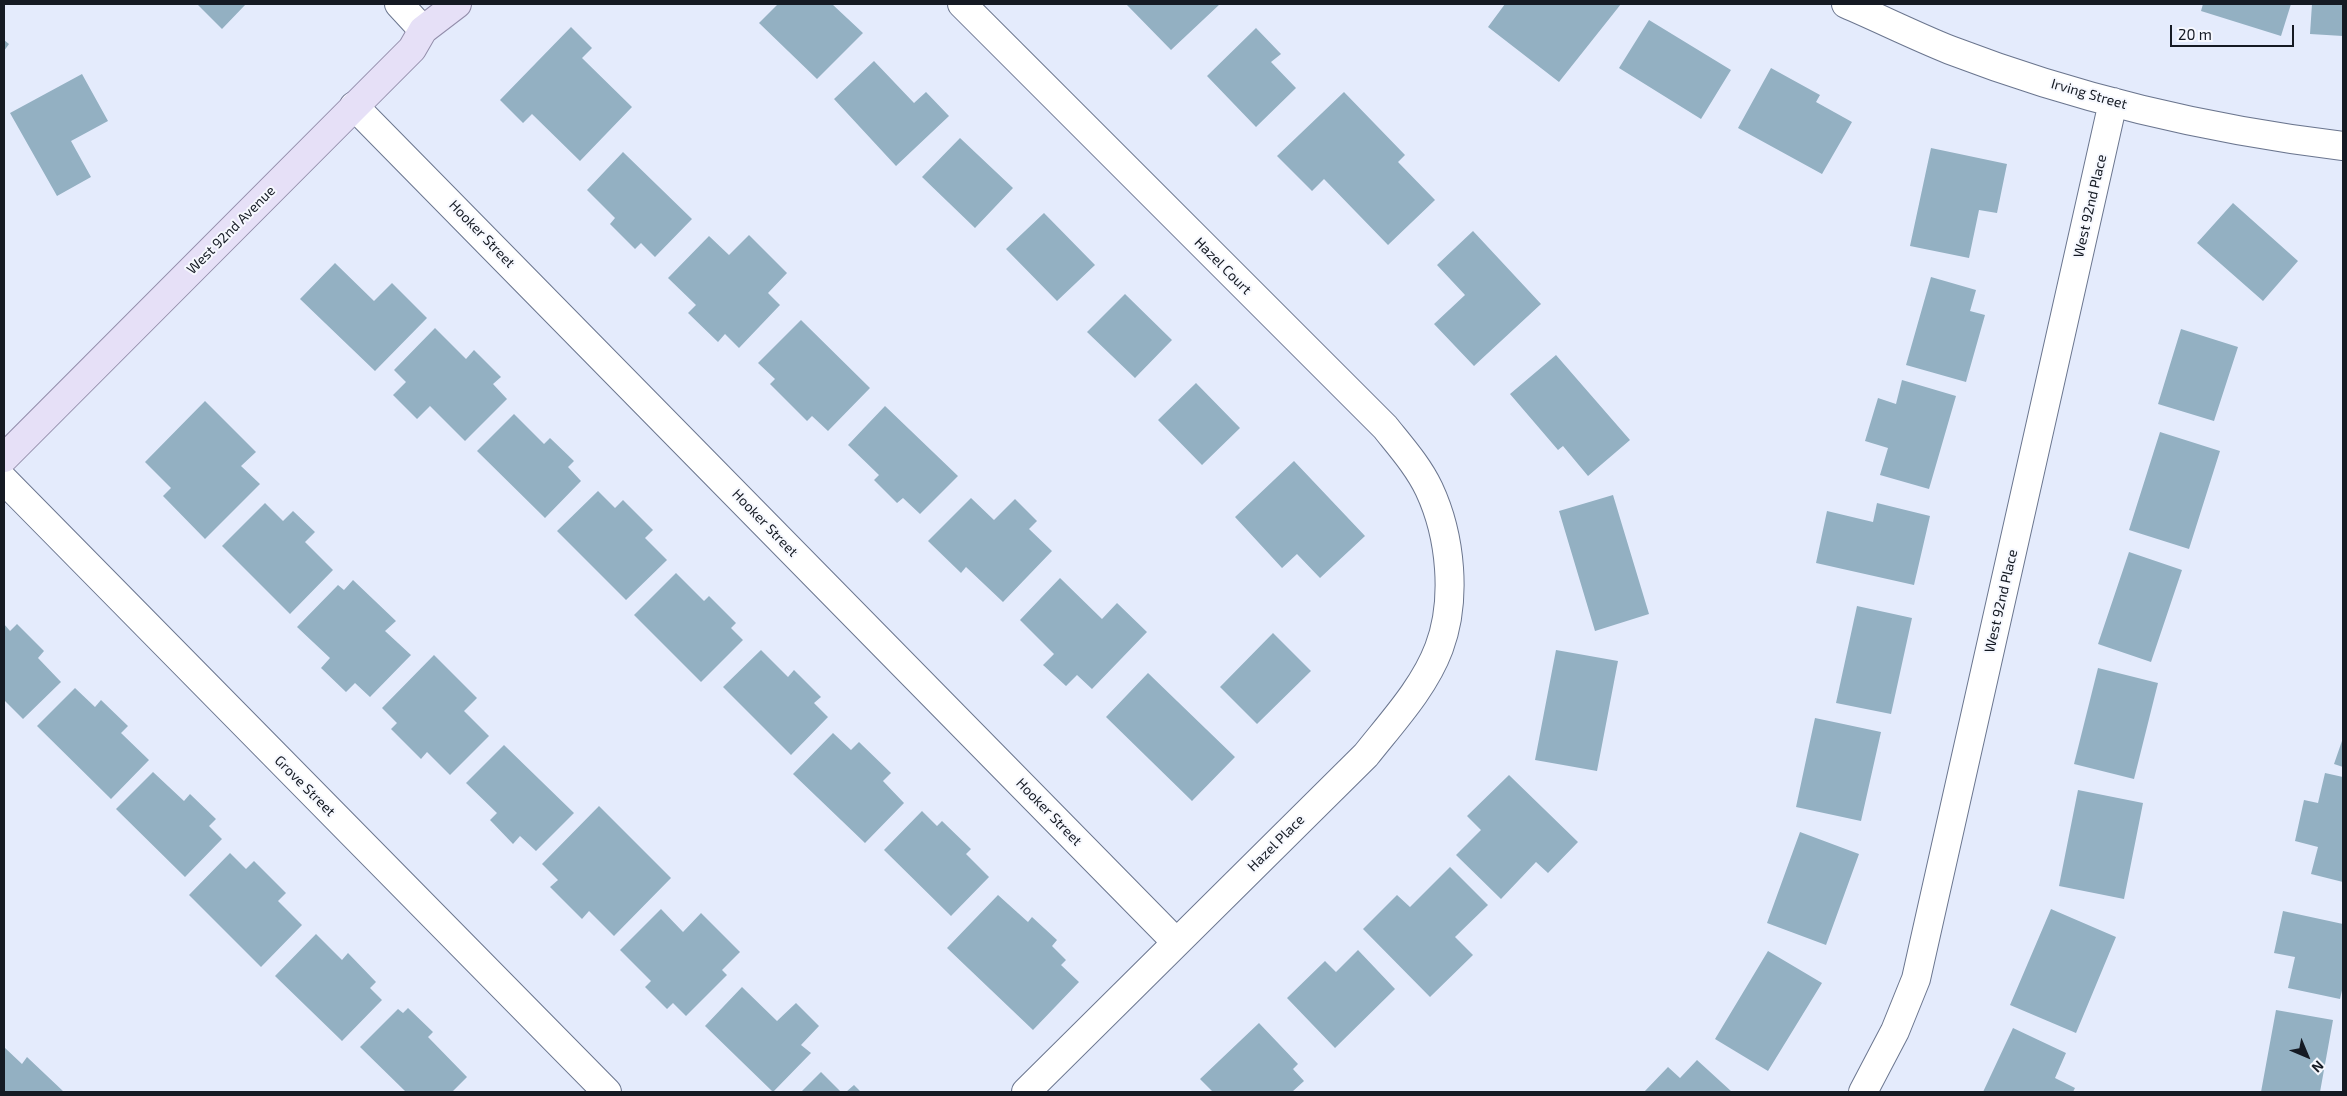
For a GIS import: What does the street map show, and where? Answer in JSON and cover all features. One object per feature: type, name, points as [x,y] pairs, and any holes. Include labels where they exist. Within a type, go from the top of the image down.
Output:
[{"type":"main road","name":"West 92nd Avenue","points":[[4,458],[412,49],[423,30],[457,4]]},
{"type":"street","points":[[399,4],[423,30]]},
{"type":"street","name":"Hazel Court","points":[[962,4],[1385,427],[1411,458],[1429,489],[1440,519],[1446,552]]},
{"type":"street","name":"Irving Street","points":[[1846,4],[1957,52],[2113,102],[2202,122],[2343,146]]},
{"type":"street","name":"West 92nd Place","points":[[1863,1092],[1895,1031],[1916,979],[2113,102]]},
{"type":"street","name":"Hooker Street","points":[[354,106],[1176,942]]},
{"type":"street","name":"Grove Street","points":[[4,480],[607,1092]]},
{"type":"street","name":"Hazel Place","points":[[1026,1092],[1366,755],[1402,711],[1424,677],[1438,649],[1448,613],[1449,585],[1446,552]]},
{"type":"building","points":[[197,4],[246,4],[222,29]]},
{"type":"building","points":[[778,4],[832,4],[863,33],[817,79],[759,23]]},
{"type":"building","points":[[1126,4],[1220,4],[1171,50]]},
{"type":"building","points":[[1505,4],[1621,4],[1559,82],[1488,27]]},
{"type":"building","points":[[2203,4],[2291,4],[2281,36],[2201,11]]},
{"type":"building","points":[[2312,4],[2343,4],[2343,36],[2310,34]]},
{"type":"building","points":[[1649,20],[1731,70],[1701,119],[1619,68]]},
{"type":"building","points":[[571,27],[592,48],[582,58],[632,107],[580,161],[532,114],[523,123],[500,100]]},
{"type":"building","points":[[1256,28],[1281,54],[1271,62],[1296,88],[1256,127],[1207,76]]},
{"type":"building","points":[[4,40],[9,44],[4,51]]},
{"type":"building","points":[[874,61],[914,103],[926,92],[949,116],[896,166],[834,99]]},
{"type":"building","points":[[1771,68],[1820,95],[1816,102],[1852,122],[1822,174],[1738,128]]},
{"type":"building","points":[[82,74],[108,121],[71,141],[91,177],[57,196],[10,113]]},
{"type":"building","points":[[1344,92],[1405,155],[1398,162],[1435,200],[1388,245],[1324,179],[1312,191],[1277,156]]},
{"type":"building","points":[[960,138],[1013,188],[975,228],[922,177]]},
{"type":"building","points":[[1931,148],[2007,164],[1997,213],[1979,210],[1969,258],[1910,246]]},
{"type":"building","points":[[623,152],[692,219],[655,257],[641,243],[635,249],[610,224],[615,218],[587,190]]},
{"type":"building","points":[[2233,203],[2298,261],[2263,301],[2197,243]]},
{"type":"building","points":[[1044,213],[1095,265],[1057,301],[1006,249]]},
{"type":"building","points":[[1473,231],[1541,304],[1474,366],[1434,324],[1465,295],[1437,265]]},
{"type":"building","points":[[749,235],[787,273],[768,293],[780,305],[739,348],[725,334],[718,342],[688,313],[696,305],[668,278],[709,236],[729,255]]},
{"type":"building","points":[[335,263],[374,301],[392,283],[427,318],[375,371],[300,299]]},
{"type":"building","points":[[1931,277],[1976,290],[1970,311],[1985,315],[1966,382],[1906,365]]},
{"type":"building","points":[[1125,294],[1172,340],[1135,378],[1087,332]]},
{"type":"building","points":[[801,320],[870,388],[828,431],[812,416],[807,421],[770,384],[775,379],[758,363]]},
{"type":"building","points":[[435,328],[466,359],[474,350],[501,377],[493,384],[507,399],[465,441],[430,406],[417,419],[393,395],[406,382],[394,370]]},
{"type":"building","points":[[2181,329],[2238,347],[2214,421],[2158,404]]},
{"type":"building","points":[[1556,355],[1630,440],[1588,476],[1563,446],[1558,450],[1510,394]]},
{"type":"building","points":[[1902,380],[1956,396],[1929,489],[1880,475],[1888,448],[1865,441],[1878,398],[1896,404]]},
{"type":"building","points":[[1196,383],[1240,428],[1202,465],[1158,420]]},
{"type":"building","points":[[205,401],[256,452],[241,466],[260,484],[205,539],[163,496],[171,488],[145,462]]},
{"type":"building","points":[[885,406],[958,476],[920,514],[903,498],[897,503],[874,480],[879,475],[848,445]]},
{"type":"building","points":[[514,414],[544,444],[550,438],[574,461],[568,467],[581,481],[545,518],[477,451]]},
{"type":"building","points":[[2160,432],[2220,451],[2189,549],[2129,530]]},
{"type":"building","points":[[1294,461],[1365,536],[1320,578],[1297,554],[1282,568],[1235,517]]},
{"type":"building","points":[[598,491],[615,508],[623,500],[653,530],[645,538],[667,560],[626,600],[557,531]]},
{"type":"building","points":[[1613,495],[1649,614],[1595,631],[1559,511]]},
{"type":"building","points":[[971,498],[994,520],[1015,499],[1037,521],[1029,529],[1052,551],[1003,602],[966,567],[961,573],[928,541]]},
{"type":"building","points":[[265,503],[283,521],[293,511],[315,532],[305,542],[333,570],[290,614],[222,546]]},
{"type":"building","points":[[1877,503],[1930,516],[1914,585],[1816,563],[1827,511],[1873,522]]},
{"type":"building","points":[[2129,552],[2182,570],[2151,662],[2098,644]]},
{"type":"building","points":[[676,573],[704,601],[709,596],[736,623],[731,628],[743,640],[701,682],[634,615]]},
{"type":"building","points":[[1060,578],[1102,619],[1117,603],[1147,632],[1092,689],[1077,675],[1066,686],[1043,665],[1054,654],[1020,620]]},
{"type":"building","points":[[353,580],[396,621],[385,631],[411,655],[370,697],[355,683],[346,692],[321,668],[330,658],[297,627],[338,585],[344,590]]},
{"type":"building","points":[[1857,606],[1912,618],[1891,714],[1836,703]]},
{"type":"building","points":[[4,624],[10,631],[17,624],[44,651],[38,658],[61,682],[23,719],[4,700]]},
{"type":"building","points":[[1273,633],[1311,671],[1257,724],[1220,687]]},
{"type":"building","points":[[761,650],[788,677],[794,670],[821,697],[814,703],[828,717],[791,755],[723,687]]},
{"type":"building","points":[[1556,650],[1618,661],[1597,771],[1535,760]]},
{"type":"building","points":[[434,655],[477,698],[464,711],[489,736],[450,775],[427,752],[421,759],[391,729],[397,723],[382,708]]},
{"type":"building","points":[[2098,668],[2158,683],[2134,779],[2074,764]]},
{"type":"building","points":[[1148,673],[1235,757],[1192,801],[1106,717]]},
{"type":"building","points":[[75,688],[95,707],[101,700],[128,726],[121,733],[149,760],[111,799],[37,726]]},
{"type":"building","points":[[1815,718],[1881,732],[1861,821],[1796,807]]},
{"type":"building","points":[[833,733],[851,750],[859,742],[891,773],[883,781],[904,803],[865,843],[793,774]]},
{"type":"building","points":[[2343,738],[2343,767],[2334,764]]},
{"type":"building","points":[[504,745],[574,813],[536,851],[520,836],[513,844],[490,820],[497,813],[466,783]]},
{"type":"building","points":[[153,772],[184,801],[190,794],[216,819],[209,826],[222,839],[185,877],[116,809]]},
{"type":"building","points":[[2325,773],[2343,777],[2343,882],[2311,874],[2318,847],[2295,841],[2304,800],[2318,803]]},
{"type":"building","points":[[1509,775],[1578,842],[1548,873],[1536,862],[1501,899],[1456,855],[1481,830],[1467,816]]},
{"type":"building","points":[[2078,790],[2143,803],[2124,899],[2059,886]]},
{"type":"building","points":[[599,806],[671,878],[614,936],[589,911],[582,919],[550,887],[558,880],[542,864]]},
{"type":"building","points":[[922,811],[937,826],[942,821],[971,849],[966,854],[989,877],[951,916],[884,850]]},
{"type":"building","points":[[1800,832],[1859,854],[1826,945],[1767,923]]},
{"type":"building","points":[[230,853],[246,869],[254,861],[286,893],[278,901],[302,925],[261,967],[189,895]]},
{"type":"building","points":[[1450,867],[1488,905],[1455,937],[1473,955],[1430,997],[1363,929],[1397,895],[1410,907]]},
{"type":"building","points":[[998,895],[1028,922],[1032,917],[1057,940],[1052,946],[1066,960],[1061,965],[1079,982],[1033,1030],[947,948]]},
{"type":"building","points":[[661,909],[683,932],[701,913],[740,952],[722,970],[727,975],[686,1016],[673,1003],[667,1009],[645,987],[651,981],[620,950]]},
{"type":"building","points":[[2051,909],[2116,937],[2076,1033],[2010,1005]]},
{"type":"building","points":[[2283,911],[2343,924],[2343,986],[2340,999],[2288,988],[2295,957],[2274,953]]},
{"type":"building","points":[[316,934],[342,960],[348,953],[376,982],[370,988],[382,1000],[342,1041],[275,976]]},
{"type":"building","points":[[1358,950],[1395,989],[1335,1048],[1287,998],[1325,961],[1336,972]]},
{"type":"building","points":[[1768,951],[1822,983],[1768,1071],[1715,1039]]},
{"type":"building","points":[[742,987],[777,1021],[796,1003],[819,1026],[801,1045],[811,1053],[773,1092],[705,1026]]},
{"type":"building","points":[[408,1008],[433,1032],[428,1037],[467,1077],[452,1092],[406,1092],[360,1047],[398,1009],[403,1013]]},
{"type":"building","points":[[2276,1010],[2333,1020],[2320,1092],[2261,1092]]},
{"type":"building","points":[[1259,1023],[1298,1064],[1293,1069],[1304,1081],[1292,1092],[1213,1092],[1200,1079]]},
{"type":"building","points":[[2013,1028],[2066,1053],[2055,1078],[2075,1088],[2073,1092],[1983,1092]]},
{"type":"building","points":[[4,1047],[22,1064],[27,1057],[64,1092],[4,1092]]},
{"type":"building","points":[[1697,1060],[1732,1092],[1644,1092],[1668,1067],[1680,1078]]},
{"type":"building","points":[[821,1072],[841,1092],[801,1092]]},
{"type":"building","points":[[854,1085],[861,1092],[846,1092]]}]
